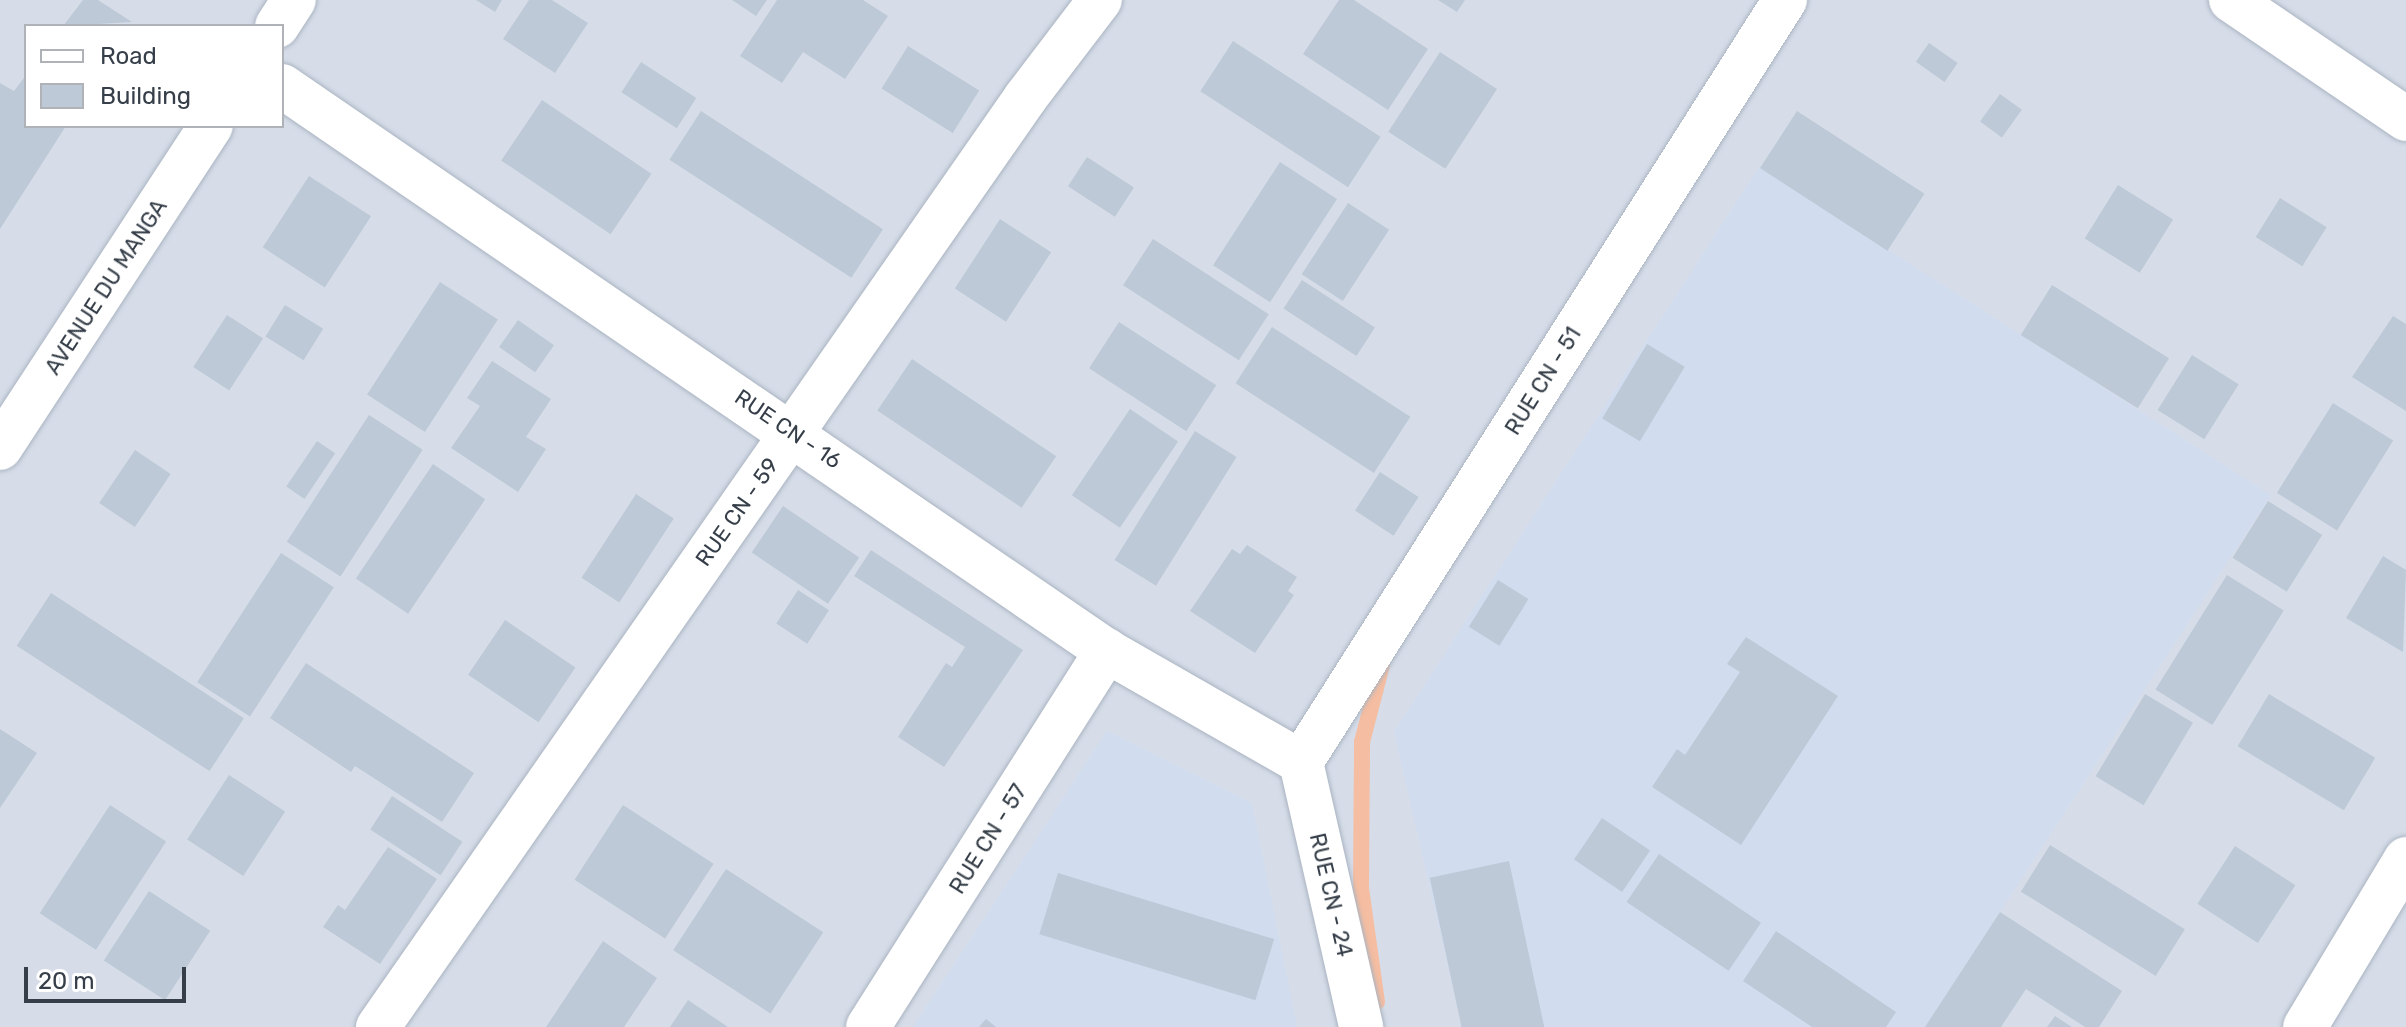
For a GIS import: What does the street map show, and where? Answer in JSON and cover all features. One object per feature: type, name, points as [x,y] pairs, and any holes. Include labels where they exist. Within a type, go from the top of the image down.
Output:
[{"type":"street","points":[[278,24],[294,0]]},
{"type":"street","name":"RUE CN - 59","points":[[378,1027],[1026,97],[1100,0]]},
{"type":"street","name":"RUE CN - 51","points":[[1301,762],[1785,0]]},
{"type":"street","points":[[2231,0],[2406,119]]},
{"type":"street","name":"RUE CN - 16","points":[[284,87],[793,432],[1107,651],[1301,762]]},
{"type":"street","name":"AVENUE DU MANGA","points":[[0,448],[210,128]]},
{"type":"street","name":"RUE CN - 57","points":[[868,1027],[1107,651]]},
{"type":"street","name":"RUE CN - 24","points":[[1301,762],[1361,1027]]},
{"type":"street","points":[[2305,1027],[2406,859]]},
{"type":"shaded area","points":[[0,0],[2406,0],[2406,1027],[0,1027]]},
{"type":"shaded area","points":[[1759,167],[2271,495],[1925,1027],[1462,1027],[1394,732]]},
{"type":"shaded area","points":[[1107,731],[1252,803],[1297,1027],[913,1027]]},
{"type":"building","points":[[83,0],[98,0],[132,22],[98,24],[65,24]]},
{"type":"building","points":[[476,0],[502,0],[495,12]]},
{"type":"building","points":[[529,0],[552,0],[588,23],[555,73],[503,39]]},
{"type":"building","points":[[732,0],[767,0],[756,16]]},
{"type":"building","points":[[777,0],[863,0],[888,16],[845,79],[803,52],[782,83],[740,56]]},
{"type":"building","points":[[1339,0],[1354,0],[1428,49],[1388,110],[1303,54]]},
{"type":"building","points":[[1438,0],[1465,0],[1457,12]]},
{"type":"building","points":[[1233,41],[1381,137],[1348,187],[1200,91]]},
{"type":"building","points":[[1929,43],[1958,63],[1944,82],[1916,62]]},
{"type":"building","points":[[908,46],[979,91],[953,133],[882,88]]},
{"type":"building","points":[[1440,52],[1497,89],[1445,169],[1388,132]]},
{"type":"building","points":[[641,62],[696,98],[677,128],[621,92]]},
{"type":"building","points":[[24,78],[24,128],[65,128],[0,229],[0,83],[14,91]]},
{"type":"building","points":[[2000,94],[2022,110],[2002,137],[1980,122]]},
{"type":"building","points":[[542,100],[651,174],[611,234],[501,161]]},
{"type":"building","points":[[701,111],[883,229],[851,278],[669,160]]},
{"type":"building","points":[[1797,111],[1924,194],[1887,251],[1760,168]]},
{"type":"building","points":[[1087,157],[1134,187],[1115,217],[1068,186]]},
{"type":"building","points":[[1280,162],[1337,199],[1270,302],[1213,265]]},
{"type":"building","points":[[309,176],[371,216],[325,288],[263,247]]},
{"type":"building","points":[[2118,185],[2173,219],[2140,273],[2085,238]]},
{"type":"building","points":[[2280,198],[2327,227],[2302,266],[2256,237]]},
{"type":"building","points":[[1348,203],[1389,230],[1343,301],[1302,274]]},
{"type":"building","points":[[1000,219],[1051,252],[1006,322],[955,289]]},
{"type":"building","points":[[1153,239],[1269,314],[1239,360],[1123,285]]},
{"type":"building","points":[[1302,280],[1375,327],[1356,356],[1283,309]]},
{"type":"building","points":[[440,282],[498,320],[425,432],[367,394]]},
{"type":"building","points":[[2052,285],[2169,358],[2138,408],[2021,335]]},
{"type":"building","points":[[285,305],[323,329],[304,360],[265,336]]},
{"type":"building","points":[[227,315],[263,338],[229,390],[193,367]]},
{"type":"building","points":[[2393,316],[2406,324],[2406,411],[2352,377]]},
{"type":"building","points":[[518,320],[554,345],[535,372],[499,347]]},
{"type":"building","points":[[1119,322],[1216,385],[1186,431],[1089,368]]},
{"type":"building","points":[[1272,327],[1410,417],[1374,473],[1236,383]]},
{"type":"building","points":[[1647,344],[1685,367],[1640,441],[1602,419]]},
{"type":"building","points":[[2192,355],[2239,384],[2204,439],[2158,410]]},
{"type":"building","points":[[912,359],[1056,456],[1022,508],[877,410]]},
{"type":"building","points":[[492,361],[551,399],[526,437],[546,449],[518,492],[451,448],[480,406],[467,398]]},
{"type":"building","points":[[2333,403],[2393,441],[2337,531],[2277,493]]},
{"type":"building","points":[[1130,409],[1178,441],[1120,528],[1072,495]]},
{"type":"building","points":[[369,415],[423,450],[340,576],[287,542]]},
{"type":"building","points":[[1195,431],[1237,457],[1156,586],[1114,560]]},
{"type":"building","points":[[317,441],[335,453],[304,499],[286,487]]},
{"type":"building","points":[[135,450],[171,474],[135,527],[99,503]]},
{"type":"building","points":[[433,464],[485,499],[408,614],[356,578]]},
{"type":"building","points":[[1380,472],[1419,497],[1394,536],[1355,511]]},
{"type":"building","points":[[636,494],[674,519],[619,602],[582,578]]},
{"type":"building","points":[[2268,501],[2322,535],[2287,592],[2232,558]]},
{"type":"building","points":[[783,506],[859,557],[828,604],[752,552]]},
{"type":"building","points":[[1247,545],[1297,577],[1288,591],[1294,595],[1255,653],[1190,611],[1232,549],[1240,554]]},
{"type":"building","points":[[871,550],[1023,650],[944,767],[898,737],[946,663],[952,667],[965,647],[854,576]]},
{"type":"building","points":[[281,553],[334,587],[250,716],[197,682]]},
{"type":"building","points":[[2383,556],[2406,570],[2403,652],[2346,618]]},
{"type":"building","points":[[2227,575],[2284,611],[2212,725],[2155,689]]},
{"type":"building","points":[[1498,580],[1529,599],[1499,646],[1469,627]]},
{"type":"building","points":[[798,590],[829,610],[807,644],[776,624]]},
{"type":"building","points":[[51,593],[244,718],[210,771],[17,646]]},
{"type":"building","points":[[505,620],[575,668],[539,722],[468,675]]},
{"type":"building","points":[[1746,637],[1838,696],[1741,845],[1652,787],[1677,749],[1685,755],[1740,672],[1727,664]]},
{"type":"building","points":[[306,663],[474,773],[442,822],[355,766],[351,772],[270,718]]},
{"type":"building","points":[[2145,694],[2193,723],[2144,805],[2096,776]]},
{"type":"building","points":[[2269,694],[2375,758],[2344,810],[2238,746]]},
{"type":"building","points":[[0,729],[37,753],[0,808]]},
{"type":"building","points":[[229,775],[285,811],[243,876],[187,840]]},
{"type":"building","points":[[392,796],[462,842],[441,875],[370,830]]},
{"type":"building","points":[[110,805],[166,841],[96,950],[40,913]]},
{"type":"building","points":[[623,805],[714,864],[665,938],[575,880]]},
{"type":"building","points":[[1602,818],[1650,850],[1622,892],[1574,859]]},
{"type":"building","points":[[2050,845],[2185,929],[2156,976],[2021,892]]},
{"type":"building","points":[[2235,846],[2295,885],[2258,943],[2197,904]]},
{"type":"building","points":[[388,847],[437,879],[380,964],[323,927],[338,905],[345,910]]},
{"type":"building","points":[[1659,854],[1761,923],[1729,971],[1627,902]]},
{"type":"building","points":[[1509,861],[1544,1027],[1461,1027],[1430,878]]},
{"type":"building","points":[[726,869],[823,932],[770,1014],[673,950]]},
{"type":"building","points":[[1058,873],[1274,939],[1255,1000],[1039,934]]},
{"type":"building","points":[[149,891],[210,931],[165,1000],[104,961]]},
{"type":"building","points":[[2000,912],[2122,991],[2099,1027],[2085,1027],[2026,989],[2001,1027],[1925,1027]]},
{"type":"building","points":[[1776,931],[1896,1012],[1886,1027],[1812,1027],[1743,981]]},
{"type":"building","points":[[603,941],[657,978],[624,1027],[546,1027]]},
{"type":"building","points":[[688,1000],[728,1027],[670,1027]]},
{"type":"building","points":[[2055,1016],[2072,1027],[2047,1027]]},
{"type":"building","points":[[986,1019],[996,1027],[979,1027]]},
{"type":"waterway","points":[[1377,1002],[1361,888],[1362,742],[1382,665]]}]
